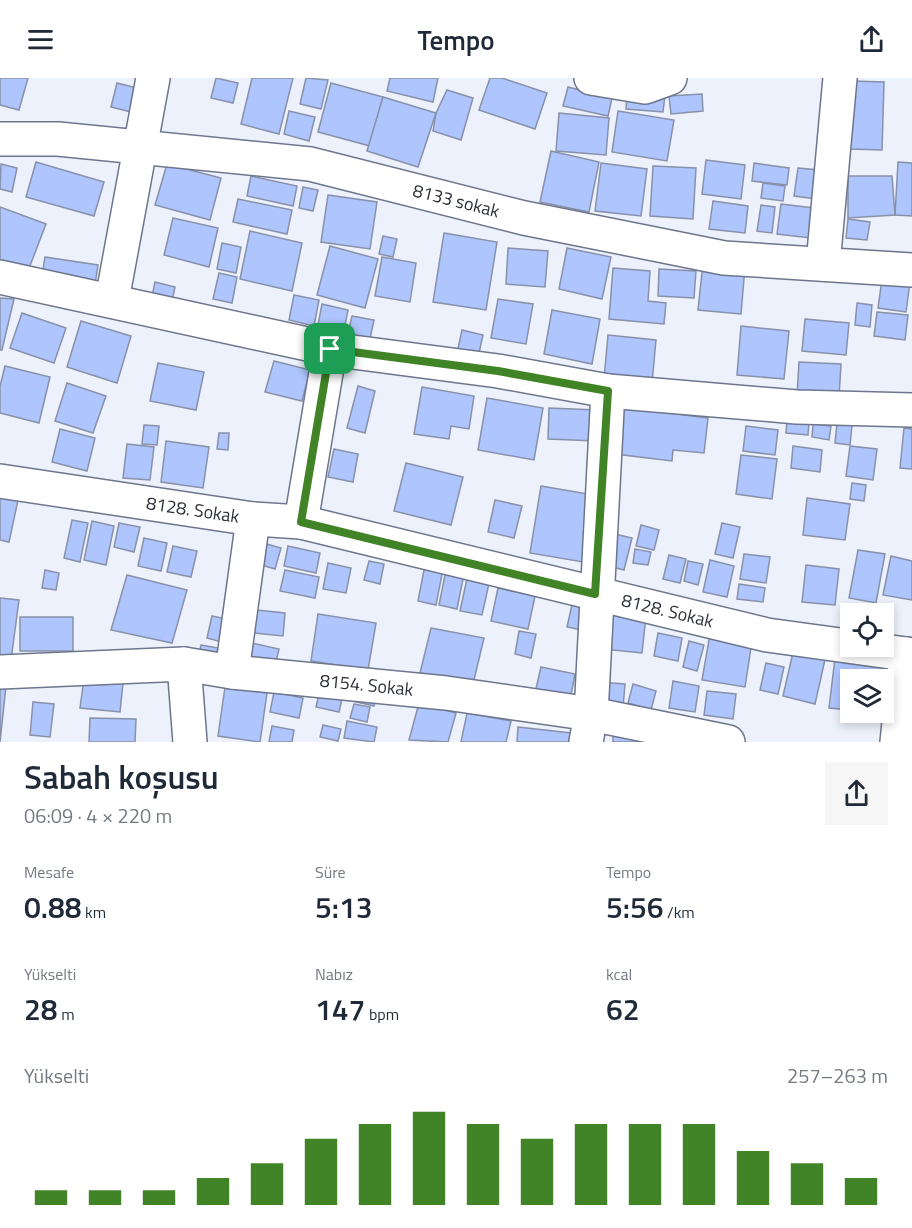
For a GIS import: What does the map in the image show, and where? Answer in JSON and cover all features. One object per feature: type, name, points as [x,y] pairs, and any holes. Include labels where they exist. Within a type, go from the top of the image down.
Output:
[{"type":"street","points":[[112,300],[153,78]]},
{"type":"street","points":[[591,78],[645,87],[670,78]]},
{"type":"street","points":[[823,264],[840,78]]},
{"type":"street","name":"8133 sokak","points":[[4,136],[310,164],[524,218],[712,255],[912,270]]},
{"type":"street","points":[[0,277],[330,349],[498,371],[608,391],[796,407],[884,407],[912,410]]},
{"type":"street","points":[[301,522],[330,349]]},
{"type":"street","points":[[589,728],[608,391]]},
{"type":"street","name":"8128. Sokak","points":[[0,481],[253,519],[301,522],[767,635],[909,655]]},
{"type":"street","points":[[232,672],[253,519]]},
{"type":"street","points":[[897,742],[909,655]]},
{"type":"street","points":[[184,664],[190,742]]},
{"type":"street","name":"8154. Sokak","points":[[0,672],[184,664],[232,672],[446,693],[589,728],[728,742]]},
{"type":"building","points":[[0,78],[28,78],[19,110],[0,105]]},
{"type":"building","points":[[216,78],[238,83],[233,103],[211,98]]},
{"type":"building","points":[[252,78],[293,78],[279,134],[241,124]]},
{"type":"building","points":[[306,78],[328,80],[321,109],[300,104]]},
{"type":"building","points":[[390,78],[438,78],[433,102],[387,91]]},
{"type":"building","points":[[490,78],[502,78],[547,93],[535,129],[479,110]]},
{"type":"building","points":[[852,81],[884,82],[882,150],[850,149]]},
{"type":"building","points":[[117,83],[145,90],[139,114],[111,107]]},
{"type":"building","points":[[331,83],[383,97],[370,146],[318,132]]},
{"type":"building","points":[[568,87],[612,98],[608,116],[563,106]]},
{"type":"building","points":[[447,90],[473,98],[461,140],[433,131],[436,113]]},
{"type":"building","points":[[627,92],[665,95],[663,112],[626,109]]},
{"type":"building","points":[[702,94],[703,111],[671,114],[669,96]]},
{"type":"building","points":[[383,97],[436,113],[418,167],[367,151]]},
{"type":"building","points":[[289,111],[315,117],[309,141],[284,134]]},
{"type":"building","points":[[618,111],[674,120],[667,161],[612,152]]},
{"type":"building","points":[[559,113],[609,118],[606,155],[556,151]]},
{"type":"building","points":[[551,151],[599,162],[589,212],[540,202]]},
{"type":"building","points":[[706,160],[745,165],[741,199],[702,194]]},
{"type":"building","points":[[36,162],[104,182],[94,216],[26,197]]},
{"type":"building","points":[[898,162],[912,163],[912,216],[895,215]]},
{"type":"building","points":[[601,163],[647,169],[641,216],[595,211]]},
{"type":"building","points":[[754,163],[789,168],[787,185],[752,181]]},
{"type":"building","points":[[1,164],[17,168],[12,192],[0,189]]},
{"type":"building","points":[[167,164],[221,178],[210,220],[155,205]]},
{"type":"building","points":[[653,166],[696,168],[693,219],[650,216]]},
{"type":"building","points":[[798,168],[819,170],[816,199],[794,196]]},
{"type":"building","points":[[251,176],[297,186],[293,206],[247,196]]},
{"type":"building","points":[[848,176],[892,176],[895,215],[848,218]]},
{"type":"building","points":[[763,183],[785,186],[783,201],[761,198]]},
{"type":"building","points":[[303,187],[318,190],[313,211],[299,208]]},
{"type":"building","points":[[328,195],[377,202],[370,249],[321,242]]},
{"type":"building","points":[[238,199],[292,210],[287,234],[233,222]]},
{"type":"building","points":[[713,201],[748,206],[745,233],[709,229]]},
{"type":"building","points":[[781,204],[814,208],[811,238],[777,234]]},
{"type":"building","points":[[761,205],[775,207],[772,233],[757,231]]},
{"type":"building","points":[[0,207],[46,224],[28,271],[0,260]]},
{"type":"building","points":[[173,218],[218,228],[209,267],[164,255]]},
{"type":"building","points":[[848,219],[870,222],[867,240],[846,238]]},
{"type":"building","points":[[250,231],[302,243],[292,291],[240,279]]},
{"type":"building","points":[[444,233],[497,242],[486,310],[433,302]]},
{"type":"building","points":[[383,236],[397,239],[393,257],[379,254]]},
{"type":"building","points":[[222,243],[241,247],[236,273],[217,269]]},
{"type":"building","points":[[330,246],[378,259],[365,308],[317,295]]},
{"type":"building","points":[[508,248],[548,251],[545,287],[506,284]]},
{"type":"building","points":[[567,248],[611,257],[602,299],[559,289]]},
{"type":"building","points":[[45,257],[98,265],[95,285],[42,276]]},
{"type":"building","points":[[382,257],[416,263],[410,302],[375,296]]},
{"type":"building","points":[[703,263],[745,267],[741,314],[698,310]]},
{"type":"building","points":[[613,268],[650,271],[648,301],[666,303],[664,324],[609,319]]},
{"type":"building","points":[[659,269],[696,271],[694,298],[658,296]]},
{"type":"building","points":[[219,273],[237,277],[232,303],[213,299]]},
{"type":"building","points":[[882,279],[910,282],[906,312],[878,308]]},
{"type":"building","points":[[155,282],[175,287],[172,301],[152,297]]},
{"type":"building","points":[[294,295],[319,300],[314,326],[289,320]]},
{"type":"building","points":[[0,298],[14,299],[2,350],[0,350]]},
{"type":"building","points":[[498,299],[533,304],[526,344],[491,338]]},
{"type":"building","points":[[857,303],[872,305],[870,327],[855,325]]},
{"type":"building","points":[[322,304],[348,310],[343,335],[317,330]]},
{"type":"building","points":[[552,310],[600,319],[592,364],[544,354]]},
{"type":"building","points":[[877,312],[908,315],[905,340],[874,336]]},
{"type":"building","points":[[22,313],[66,328],[54,363],[10,348]]},
{"type":"building","points":[[352,316],[374,320],[369,343],[347,338]]},
{"type":"building","points":[[805,319],[849,323],[846,355],[802,351]]},
{"type":"building","points":[[81,321],[131,336],[117,383],[67,367]]},
{"type":"building","points":[[741,326],[789,331],[784,379],[737,375]]},
{"type":"building","points":[[462,330],[483,335],[477,362],[456,358]]},
{"type":"building","points":[[608,335],[656,340],[652,383],[604,379]]},
{"type":"building","points":[[274,361],[310,370],[302,401],[265,392]]},
{"type":"building","points":[[799,362],[841,364],[839,397],[797,395]]},
{"type":"building","points":[[158,363],[204,372],[196,410],[150,401]]},
{"type":"building","points":[[5,366],[50,377],[39,423],[0,413],[0,386]]},
{"type":"building","points":[[67,383],[106,396],[93,433],[55,421]]},
{"type":"building","points":[[358,386],[375,391],[365,433],[347,428]]},
{"type":"building","points":[[422,387],[474,396],[469,429],[451,426],[449,439],[414,434]]},
{"type":"building","points":[[487,398],[543,408],[534,460],[478,450]]},
{"type":"building","points":[[621,407],[708,418],[704,453],[673,450],[672,461],[615,454]]},
{"type":"building","points":[[549,408],[597,410],[596,441],[548,439]]},
{"type":"building","points":[[787,420],[809,423],[808,435],[786,433]]},
{"type":"building","points":[[837,423],[852,425],[850,445],[835,443]]},
{"type":"building","points":[[813,424],[831,426],[829,440],[812,437]]},
{"type":"building","points":[[144,425],[159,426],[157,445],[142,444]]},
{"type":"building","points":[[746,426],[778,430],[775,455],[743,451]]},
{"type":"building","points":[[904,428],[912,429],[912,469],[900,468]]},
{"type":"building","points":[[60,429],[95,438],[87,471],[52,462]]},
{"type":"building","points":[[219,433],[229,433],[228,450],[217,449]]},
{"type":"building","points":[[166,441],[209,447],[203,488],[161,482]]},
{"type":"building","points":[[127,444],[154,447],[150,480],[123,478]]},
{"type":"building","points":[[793,446],[822,450],[820,472],[791,468]]},
{"type":"building","points":[[850,446],[877,449],[873,480],[846,476]]},
{"type":"building","points":[[334,449],[358,454],[353,482],[328,477]]},
{"type":"building","points":[[741,455],[777,459],[772,499],[736,494]]},
{"type":"building","points":[[406,463],[463,477],[451,525],[394,511]]},
{"type":"building","points":[[852,483],[866,485],[864,501],[850,499]]},
{"type":"building","points":[[541,486],[594,495],[583,562],[530,553]]},
{"type":"building","points":[[0,496],[18,500],[9,542],[0,540]]},
{"type":"building","points":[[807,498],[850,504],[845,540],[803,535]]},
{"type":"building","points":[[495,500],[522,506],[514,538],[488,532]]},
{"type":"building","points":[[72,520],[88,523],[80,562],[64,558]]},
{"type":"building","points":[[92,521],[114,526],[106,565],[84,560]]},
{"type":"building","points":[[119,523],[140,527],[134,552],[114,547]]},
{"type":"building","points":[[722,523],[740,527],[733,558],[715,554]]},
{"type":"building","points":[[641,525],[659,530],[654,550],[636,546]]},
{"type":"building","points":[[615,534],[632,538],[624,570],[608,566]]},
{"type":"building","points":[[144,538],[167,543],[161,571],[138,566]]},
{"type":"building","points":[[263,543],[281,548],[275,569],[258,564]]},
{"type":"building","points":[[173,546],[197,551],[191,577],[167,572]]},
{"type":"building","points":[[288,546],[320,553],[316,573],[284,566]]},
{"type":"building","points":[[635,549],[651,552],[648,565],[633,563]]},
{"type":"building","points":[[858,550],[885,554],[876,603],[849,598]]},
{"type":"building","points":[[744,554],[770,557],[766,583],[740,579]]},
{"type":"building","points":[[669,555],[686,559],[680,583],[663,579]]},
{"type":"building","points":[[891,556],[912,561],[912,600],[883,595]]},
{"type":"building","points":[[710,560],[734,566],[727,597],[703,592]]},
{"type":"building","points":[[369,561],[384,564],[380,584],[364,580]]},
{"type":"building","points":[[688,561],[703,564],[698,585],[684,581]]},
{"type":"building","points":[[328,563],[351,568],[346,593],[323,589]]},
{"type":"building","points":[[425,565],[443,569],[436,605],[418,601]]},
{"type":"building","points":[[806,565],[839,569],[835,605],[802,602]]},
{"type":"building","points":[[45,570],[59,573],[56,590],[42,588]]},
{"type":"building","points":[[285,570],[319,577],[315,598],[280,591]]},
{"type":"building","points":[[446,570],[464,574],[457,609],[439,605]]},
{"type":"building","points":[[468,574],[490,579],[482,615],[460,611]]},
{"type":"building","points":[[127,575],[187,590],[172,643],[111,630]]},
{"type":"building","points":[[739,584],[765,588],[763,602],[737,599]]},
{"type":"building","points":[[498,588],[535,596],[528,629],[491,621]]},
{"type":"building","points":[[0,598],[19,600],[11,660],[0,659]]},
{"type":"building","points":[[572,605],[591,609],[587,631],[567,627]]},
{"type":"building","points":[[246,609],[285,613],[283,636],[244,632]]},
{"type":"building","points":[[607,612],[646,616],[642,653],[604,649]]},
{"type":"building","points":[[318,614],[376,623],[368,670],[311,661]]},
{"type":"building","points":[[212,616],[227,619],[222,642],[207,638]]},
{"type":"building","points":[[20,617],[73,617],[73,651],[20,651]]},
{"type":"building","points":[[431,628],[484,638],[473,684],[420,673]]},
{"type":"building","points":[[519,631],[536,634],[531,658],[515,654]]},
{"type":"building","points":[[658,633],[682,638],[678,661],[654,656]]},
{"type":"building","points":[[710,634],[752,641],[745,687],[702,680]]},
{"type":"building","points":[[689,641],[704,645],[697,671],[683,667]]},
{"type":"building","points":[[247,642],[279,649],[276,662],[244,656]]},
{"type":"building","points":[[201,645],[218,648],[215,662],[198,659]]},
{"type":"building","points":[[794,648],[826,655],[815,704],[783,696]]},
{"type":"building","points":[[835,658],[891,665],[891,669],[840,669],[840,709],[829,708]]},
{"type":"building","points":[[766,663],[784,667],[778,694],[760,690]]},
{"type":"building","points":[[541,667],[575,674],[570,700],[535,693]]},
{"type":"building","points":[[84,679],[123,683],[120,712],[80,708]]},
{"type":"building","points":[[673,681],[699,686],[695,712],[669,708]]},
{"type":"building","points":[[599,682],[625,684],[623,708],[597,705]]},
{"type":"building","points":[[633,684],[656,691],[651,710],[628,703]]},
{"type":"building","points":[[0,685],[6,686],[0,742]]},
{"type":"building","points":[[225,687],[267,693],[260,742],[218,736]]},
{"type":"building","points":[[350,690],[376,695],[374,706],[348,700]]},
{"type":"building","points":[[707,691],[736,694],[733,719],[704,715]]},
{"type":"building","points":[[274,692],[303,698],[299,718],[270,712]]},
{"type":"building","points":[[319,694],[342,699],[339,712],[316,707]]},
{"type":"building","points":[[33,702],[54,704],[50,737],[30,735]]},
{"type":"building","points":[[419,703],[456,713],[448,742],[409,740]]},
{"type":"building","points":[[354,704],[370,707],[367,722],[350,718]]},
{"type":"building","points":[[467,713],[511,721],[506,742],[461,742]]},
{"type":"building","points":[[90,718],[136,719],[135,742],[89,742]]},
{"type":"building","points":[[347,721],[377,727],[374,742],[344,738]]},
{"type":"building","points":[[323,725],[341,729],[338,741],[320,737]]},
{"type":"building","points":[[272,726],[294,730],[292,742],[269,742]]},
{"type":"building","points":[[518,727],[571,733],[570,742],[517,742]]},
{"type":"building","points":[[613,736],[644,738],[644,742],[613,742]]},
{"type":"route","points":[[330,349],[498,371],[608,391],[595,594],[301,522],[330,349]]}]
